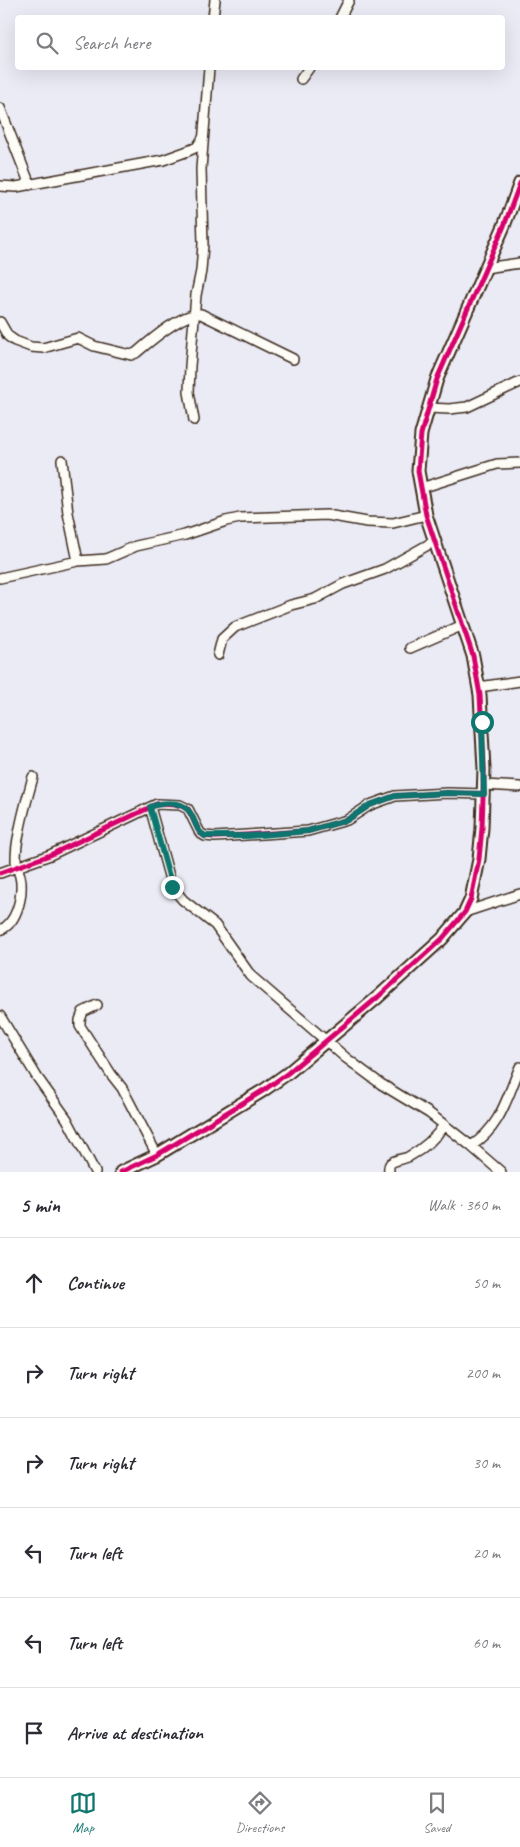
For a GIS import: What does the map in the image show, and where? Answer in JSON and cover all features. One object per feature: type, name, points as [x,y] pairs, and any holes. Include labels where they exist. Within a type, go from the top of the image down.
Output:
[{"type":"street","points":[[213,15],[215,0]]},
{"type":"street","points":[[342,15],[349,0]]},
{"type":"street","points":[[194,420],[190,392],[194,313],[201,271],[203,244],[201,202],[208,70]]},
{"type":"street","points":[[301,79],[308,70]]},
{"type":"street","points":[[0,108],[30,185]]},
{"type":"street","points":[[0,186],[16,187],[30,185],[164,160],[197,146],[204,137]]},
{"type":"street","points":[[121,1172],[157,1155],[264,1090],[326,1041],[442,939],[454,927],[471,899],[479,859],[484,790],[479,687],[463,625],[426,515],[418,471],[419,452],[421,434],[437,379],[520,184]]},
{"type":"street","points":[[485,268],[520,263]]},
{"type":"street","points":[[0,322],[8,336],[31,347],[43,348],[78,338],[94,346],[131,355],[194,313],[211,318],[293,359]]},
{"type":"street","points":[[428,408],[449,409],[467,406],[520,382]]},
{"type":"street","points":[[62,460],[68,513],[78,561]]},
{"type":"street","points":[[421,488],[497,464],[520,464]]},
{"type":"street","points":[[0,578],[78,561],[106,559],[136,546],[185,535],[240,518],[327,515],[377,523],[403,521],[426,515]]},
{"type":"street","points":[[218,655],[222,639],[235,627],[291,605],[315,599],[343,584],[385,569],[434,542]]},
{"type":"street","points":[[410,648],[463,625]]},
{"type":"street","points":[[479,687],[520,681]]},
{"type":"street","points":[[0,930],[8,926],[13,919],[19,903],[22,884],[16,856],[19,833],[33,777]]},
{"type":"street","points":[[0,873],[50,855],[162,803],[180,805],[188,809],[197,829],[205,836],[248,836],[308,831],[347,820],[370,805],[395,796],[520,787]]},
{"type":"street","points":[[150,807],[172,887],[183,900],[221,932],[251,976],[326,1041],[370,1076],[429,1114],[501,1172]]},
{"type":"street","points":[[464,912],[520,894]]},
{"type":"street","points":[[97,1005],[83,1012],[80,1026],[122,1088],[157,1155]]},
{"type":"street","points":[[0,1016],[67,1119],[95,1172]]},
{"type":"street","points":[[471,1146],[491,1130],[500,1116],[520,1067]]},
{"type":"street","points":[[389,1172],[392,1162],[408,1157],[426,1145],[439,1133],[444,1125]]},
{"type":"cycle path","points":[[121,1172],[157,1155],[264,1090],[288,1073],[378,997],[442,939],[465,912],[471,899],[479,859],[482,828],[484,769],[480,695],[473,656],[426,515],[418,471],[421,434],[437,379],[504,226],[520,183]]},
{"type":"cycle path","points":[[0,873],[50,855],[157,804],[180,805],[188,809],[200,833],[205,836],[215,837],[308,831],[347,820],[370,805],[395,796],[447,793],[484,794]]},
{"type":"route","points":[[172,887],[150,807],[166,803],[180,805],[188,809],[197,829],[205,836],[248,836],[308,831],[336,824],[347,820],[370,805],[395,796],[447,793],[484,794],[482,722]]}]
